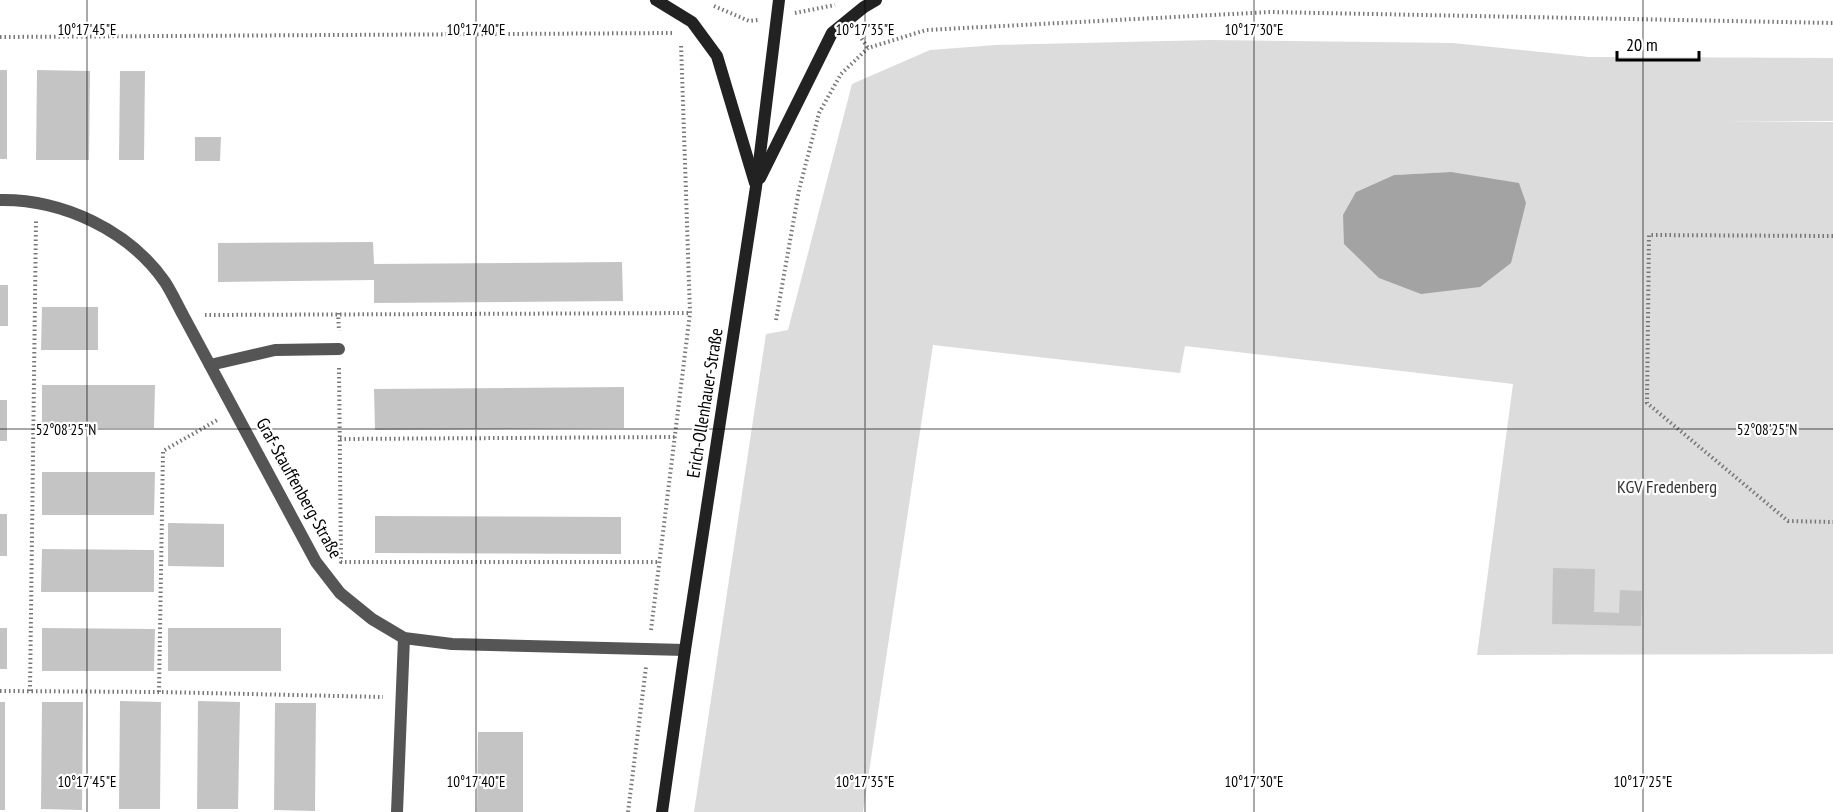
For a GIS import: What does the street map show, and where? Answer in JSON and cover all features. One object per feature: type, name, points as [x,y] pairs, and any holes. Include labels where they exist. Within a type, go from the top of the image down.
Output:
[{"type":"street","points":[[656,0],[692,22],[717,56],[756,187]]},
{"type":"street","name":"Erich-Ollenhauer-Straße","points":[[662,812],[756,187],[779,0]]},
{"type":"street","points":[[756,187],[832,33],[876,0]]},
{"type":"street","name":"Graf-Stauffenberg-Straße","points":[[0,200],[37,202],[70,212],[96,223],[124,241],[149,263],[165,282],[316,562],[340,593],[372,619],[404,638],[452,644],[685,650]]},
{"type":"street","points":[[210,365],[275,350],[339,349]]},
{"type":"street","points":[[397,812],[404,638]]},
{"type":"path","points":[[714,0],[714,6],[749,21],[838,4]]},
{"type":"path","points":[[776,320],[799,190],[819,113],[841,74],[868,48],[926,30],[1270,12],[1833,23]]},
{"type":"path","points":[[0,37],[681,33],[690,312],[628,812]]},
{"type":"path","points":[[30,691],[37,202]]},
{"type":"path","points":[[1833,236],[1649,235],[1647,403],[1788,521],[1833,522]]},
{"type":"path","points":[[183,315],[690,312]]},
{"type":"path","points":[[339,313],[341,562],[660,562]]},
{"type":"path","points":[[159,692],[163,451],[235,410]]},
{"type":"path","points":[[340,439],[675,437]]},
{"type":"path","points":[[0,691],[402,698]]},
{"type":"green space","name":"KGV Fredenberg","points":[[1211,40],[1453,43],[1589,57],[1833,58],[1833,121],[1723,121],[1833,122],[1833,654],[1477,655],[1513,384],[1185,346],[1180,373],[933,345],[863,812],[694,812],[766,334],[788,330],[852,84],[930,50],[996,45]],"holes":[[[1451,172],[1356,192],[1394,175]]]},
{"type":"shaded area","points":[[1451,172],[1519,183],[1526,203],[1511,263],[1480,287],[1421,294],[1379,278],[1344,244],[1343,215],[1356,192],[1394,175]]},
{"type":"building","points":[[0,70],[7,70],[7,159],[0,159]]},
{"type":"building","points":[[37,70],[90,71],[89,160],[36,160]]},
{"type":"building","points":[[120,71],[145,71],[144,160],[119,160]]},
{"type":"building","points":[[195,137],[221,137],[220,161],[195,161]]},
{"type":"building","points":[[373,242],[374,264],[622,262],[623,301],[374,303],[374,280],[218,282],[218,243]]},
{"type":"building","points":[[0,285],[8,285],[8,326],[0,326]]},
{"type":"building","points":[[42,307],[98,307],[98,350],[41,350]]},
{"type":"building","points":[[42,385],[155,385],[154,428],[42,428]]},
{"type":"building","points":[[624,387],[624,428],[375,430],[374,389]]},
{"type":"building","points":[[0,400],[7,400],[7,441],[0,441]]},
{"type":"building","points":[[42,472],[155,472],[154,515],[42,515]]},
{"type":"building","points":[[0,514],[7,514],[7,556],[0,556]]},
{"type":"building","points":[[375,516],[621,517],[621,554],[375,553]]},
{"type":"building","points":[[168,523],[224,524],[224,567],[168,566]]},
{"type":"building","points":[[42,549],[154,550],[154,592],[41,592]]},
{"type":"building","points":[[1553,568],[1595,569],[1594,612],[1619,613],[1620,590],[1642,591],[1641,626],[1552,624]]},
{"type":"building","points":[[0,628],[7,628],[7,669],[0,669]]},
{"type":"building","points":[[42,628],[155,629],[154,671],[42,671]]},
{"type":"building","points":[[168,628],[281,628],[281,671],[168,671]]},
{"type":"building","points":[[120,701],[161,702],[160,809],[119,809]]},
{"type":"building","points":[[198,701],[240,702],[238,809],[197,809]]},
{"type":"building","points":[[0,702],[5,702],[5,810],[0,810]]},
{"type":"building","points":[[42,702],[83,702],[82,810],[41,809]]},
{"type":"building","points":[[275,703],[316,703],[315,811],[274,810]]},
{"type":"building","points":[[478,732],[523,732],[523,812],[477,812]]}]
